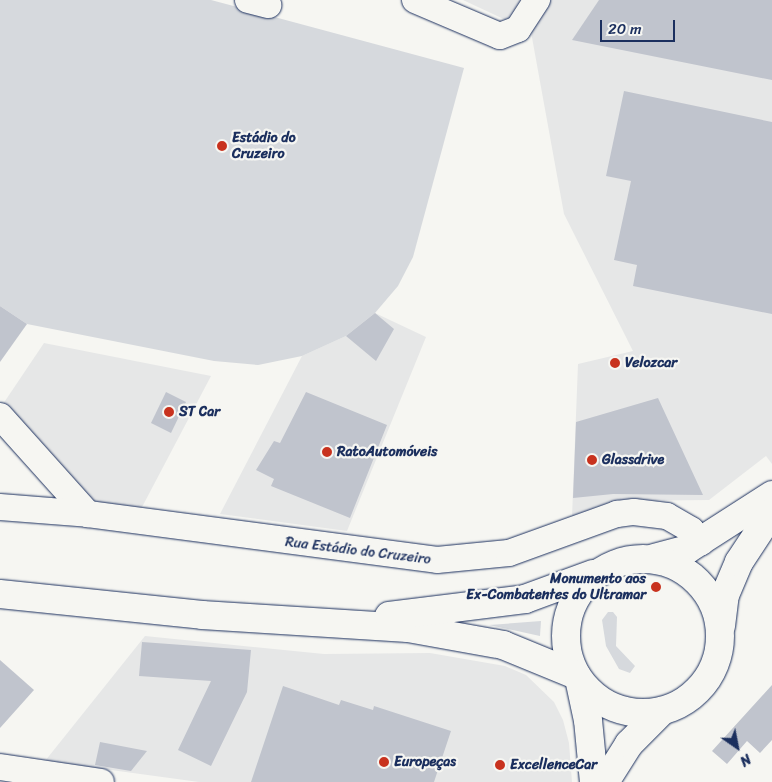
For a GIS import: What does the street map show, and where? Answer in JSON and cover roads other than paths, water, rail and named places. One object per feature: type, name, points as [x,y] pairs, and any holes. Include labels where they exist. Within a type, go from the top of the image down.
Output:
[{"type":"main road","points":[[342,622],[525,599],[634,558],[654,558],[682,552],[701,542],[772,496]]},
{"type":"main road","points":[[0,594],[210,615],[342,622],[408,628],[503,645],[578,679],[596,699],[617,710],[639,714],[662,712],[683,703],[700,689],[713,670],[720,649],[720,626],[725,595],[736,569],[772,512]]},
{"type":"main road","points":[[654,558],[678,566],[699,581],[713,602],[720,626]]},
{"type":"main road","points":[[594,782],[588,720],[578,679],[567,649],[570,615],[579,591],[596,573]]},
{"type":"main road","points":[[605,782],[629,744],[662,712]]},
{"type":"street","points":[[415,0],[500,36],[512,34],[518,29],[537,0]]},
{"type":"street","points":[[0,416],[88,514]]},
{"type":"street","name":"Rua Estádio do Cruzeiro","points":[[0,507],[88,514],[437,560],[510,553],[617,514],[634,512],[667,516],[691,530],[701,542]]},
{"type":"street","points":[[0,767],[101,782]]},
{"type":"place","name":"Estádio do Cruzeiro","points":[[222,146]]},
{"type":"place","name":"Velozcar","points":[[615,363]]},
{"type":"place","name":"ST Car","points":[[169,412]]},
{"type":"place","name":"RatoAutomóveis","points":[[327,452]]},
{"type":"place","name":"Glassdrive","points":[[592,460]]},
{"type":"place","name":"Monumento aos Ex-Combatentes do Ultramar","points":[[656,587]]},
{"type":"place","name":"Europeças","points":[[384,762]]},
{"type":"place","name":"ExcellenceCar","points":[[500,765]]}]
